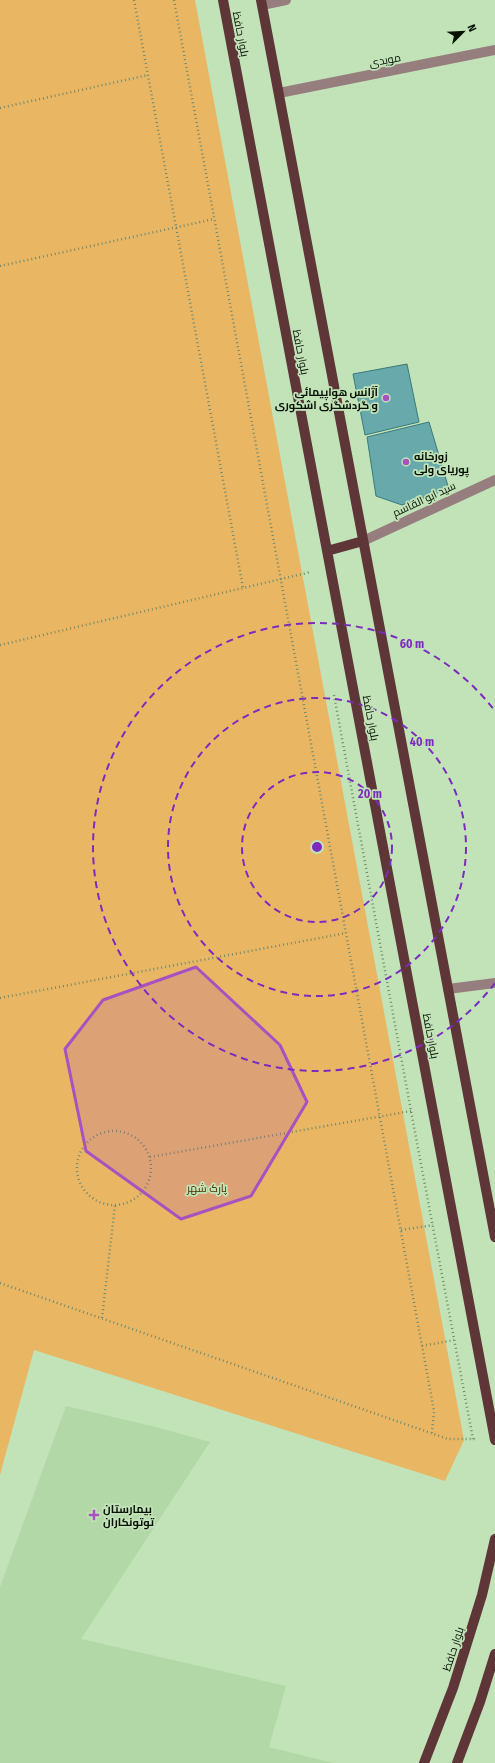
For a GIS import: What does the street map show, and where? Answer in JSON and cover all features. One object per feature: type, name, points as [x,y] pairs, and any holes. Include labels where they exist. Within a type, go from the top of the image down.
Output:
[{"type":"main road","name":"بلوار حافظ","points":[[223,0],[495,1439]]},
{"type":"main road","points":[[262,2],[495,1237]]},
{"type":"main road","points":[[327,551],[363,541]]},
{"type":"main road","name":"بلوار حافظ","points":[[424,1763],[453,1688],[482,1595],[495,1539]]},
{"type":"main road","points":[[457,1763],[480,1702],[495,1654]]},
{"type":"street","points":[[262,2],[286,0]]},
{"type":"street","name":"مویدی","points":[[279,93],[495,50]]},
{"type":"street","name":"سید ابو القاسم","points":[[363,541],[495,480]]},
{"type":"street","points":[[448,989],[495,983]]},
{"type":"path","points":[[134,0],[243,588]]},
{"type":"path","points":[[174,0],[434,1411],[432,1432]]},
{"type":"path","points":[[0,108],[148,75]]},
{"type":"path","points":[[0,266],[214,219]]},
{"type":"path","points":[[0,645],[311,572]]},
{"type":"path","points":[[0,998],[346,934]]},
{"type":"path","points":[[150,1157],[411,1111]]},
{"type":"path","points":[[107,1131],[120,1131],[133,1136],[144,1145],[150,1157],[152,1171],[148,1184],[140,1195],[129,1202],[115,1205],[102,1203],[90,1196],[82,1186],[77,1172],[78,1159],[84,1146],[94,1137],[107,1131]]},
{"type":"path","points":[[102,1318],[115,1205]]},
{"type":"path","points":[[401,1230],[433,1225]]},
{"type":"path","points":[[0,1283],[432,1432],[448,1439],[495,1439]]},
{"type":"path","points":[[422,1346],[454,1340]]},
{"type":"highlighted area","points":[[196,967],[280,1045],[307,1102],[251,1196],[181,1219],[86,1151],[65,1049],[103,1000]]},
{"type":"shaded area","name":"بیمارستان توتونکاران","points":[[66,1406],[156,1427],[210,1442],[81,1639],[286,1686],[269,1747],[333,1763],[0,1763],[0,1587]]},
{"type":"green space","name":"پارک شهر","points":[[0,0],[195,0],[464,1440],[445,1481],[34,1350],[0,1475]]},
{"type":"building","name":"آژانس هواپیمائی و گردشگری اشکوری","points":[[407,364],[419,422],[365,435],[353,374]]},
{"type":"building","name":"زورخانه پوریای ولی","points":[[429,422],[448,486],[436,494],[402,505],[376,496],[367,437]]},
{"type":"place","name":"آژانس هواپیمائی و گردشگری اشکوری","points":[[386,398]]},
{"type":"place","name":"زورخانه پوریای ولی","points":[[406,462]]},
{"type":"place","name":"بیمارستان توتونکاران","points":[[94,1515]]}]
